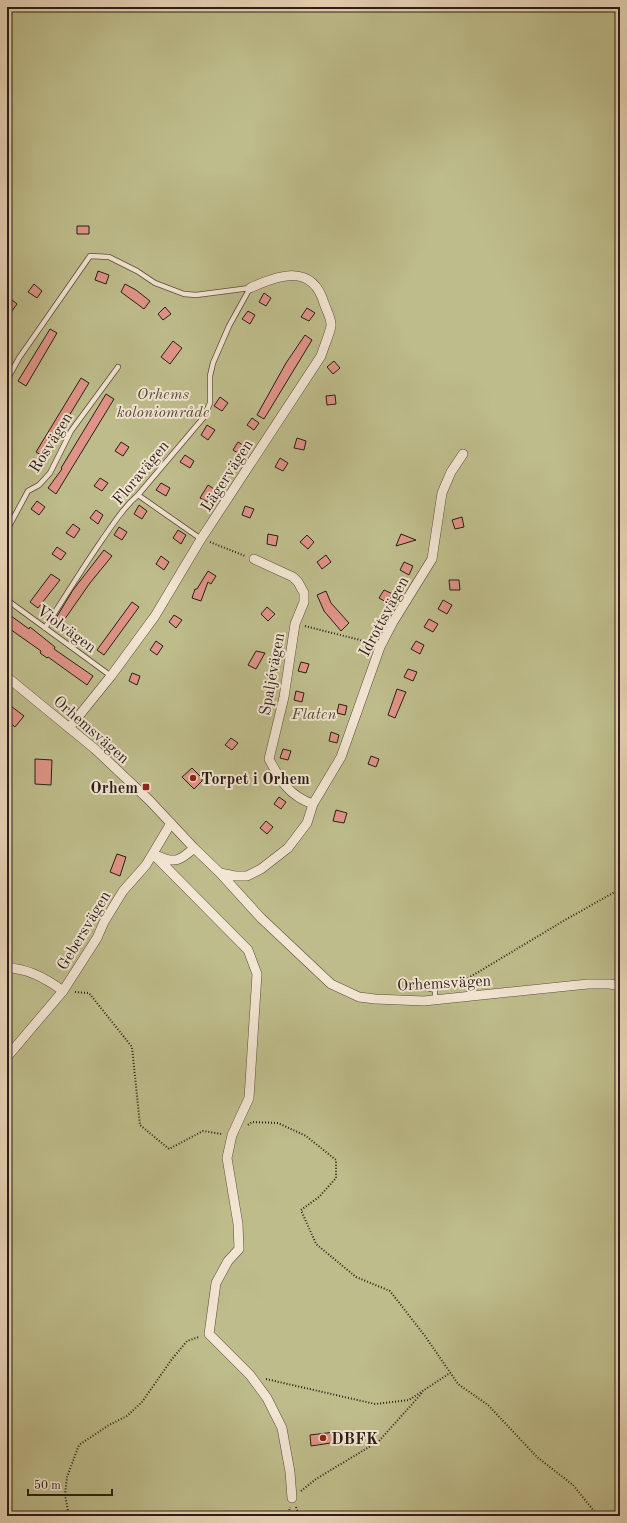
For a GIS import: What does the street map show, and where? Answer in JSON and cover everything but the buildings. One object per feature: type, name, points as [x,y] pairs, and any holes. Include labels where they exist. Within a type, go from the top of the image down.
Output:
[{"type":"street","name":"Lägervägen","points":[[69,728],[111,676],[155,616],[201,539],[321,356],[332,325],[323,299],[316,286],[305,277],[289,275],[272,278],[250,288]]},
{"type":"street","name":"Idrottsvägen","points":[[220,873],[235,876],[247,876],[261,869],[288,848],[307,823],[313,804],[341,756],[380,647],[393,622],[432,559],[442,493],[451,472],[463,454]]},
{"type":"street","name":"Spaljévägen","points":[[254,559],[293,577],[298,582],[304,593],[304,602],[295,624],[284,697],[269,759],[280,781],[298,797],[313,804]]},
{"type":"street","name":"Orhemsvägen","points":[[7,677],[95,749],[171,823],[261,918],[331,984],[343,991],[364,998],[424,1001],[588,984],[610,984],[620,986]]},
{"type":"street","points":[[153,854],[171,823]]},
{"type":"street","points":[[153,854],[168,860],[183,859],[194,848]]},
{"type":"street","points":[[153,854],[248,950],[257,974],[249,1098],[232,1135],[226,1158],[238,1224],[239,1249],[228,1261],[216,1283],[209,1334],[251,1376],[267,1398],[282,1428],[290,1472],[292,1498]]},
{"type":"street","name":"Gebersvägen","points":[[7,1057],[64,991],[97,938],[104,922],[123,891],[146,865],[153,854]]},
{"type":"street","points":[[7,968],[23,970],[47,979],[64,991]]},
{"type":"lane","points":[[7,380],[19,358],[90,256],[109,257],[137,271],[156,283],[184,294],[196,295],[250,288]]},
{"type":"lane","name":"Floravägen","points":[[45,628],[82,569],[111,527],[131,501],[138,495],[204,417],[210,403],[210,376],[213,363],[250,288]]},
{"type":"lane","name":"Rosvägen","points":[[7,530],[28,491],[39,485],[50,473],[71,431],[118,367]]},
{"type":"lane","points":[[138,495],[201,539]]},
{"type":"lane","name":"Violvägen","points":[[7,600],[111,676]]},
{"type":"lane","points":[[414,984],[435,990],[435,1000]]},
{"type":"path","points":[[201,539],[254,559]]},
{"type":"path","points":[[295,624],[360,640],[380,647]]},
{"type":"path","points":[[453,998],[455,986],[620,889]]},
{"type":"path","points":[[64,991],[89,993],[132,1047],[140,1125],[169,1149],[203,1131],[232,1135],[252,1122],[278,1123],[306,1136],[336,1160],[336,1178],[319,1197],[301,1210],[316,1244],[356,1277],[390,1291],[458,1384],[488,1405],[537,1457],[573,1485],[598,1516]]},
{"type":"path","points":[[69,1516],[65,1495],[67,1477],[79,1445],[109,1425],[127,1416],[142,1402],[172,1359],[187,1341],[209,1334]]},
{"type":"path","points":[[251,1376],[375,1404],[409,1400],[450,1372]]},
{"type":"path","points":[[292,1498],[316,1479],[379,1441],[424,1390]]},
{"type":"green space","name":"Flaten","points":[[7,7],[620,7],[620,1516],[7,1516]]},
{"type":"place","name":"Torpet i Orhem","points":[[193,778]]},
{"type":"place","name":"Orhem","points":[[146,787]]},
{"type":"place","name":"DBFK","points":[[323,1438]]},
{"type":"park label","name":"Orhems koloniområde","points":[[163,402]]}]
